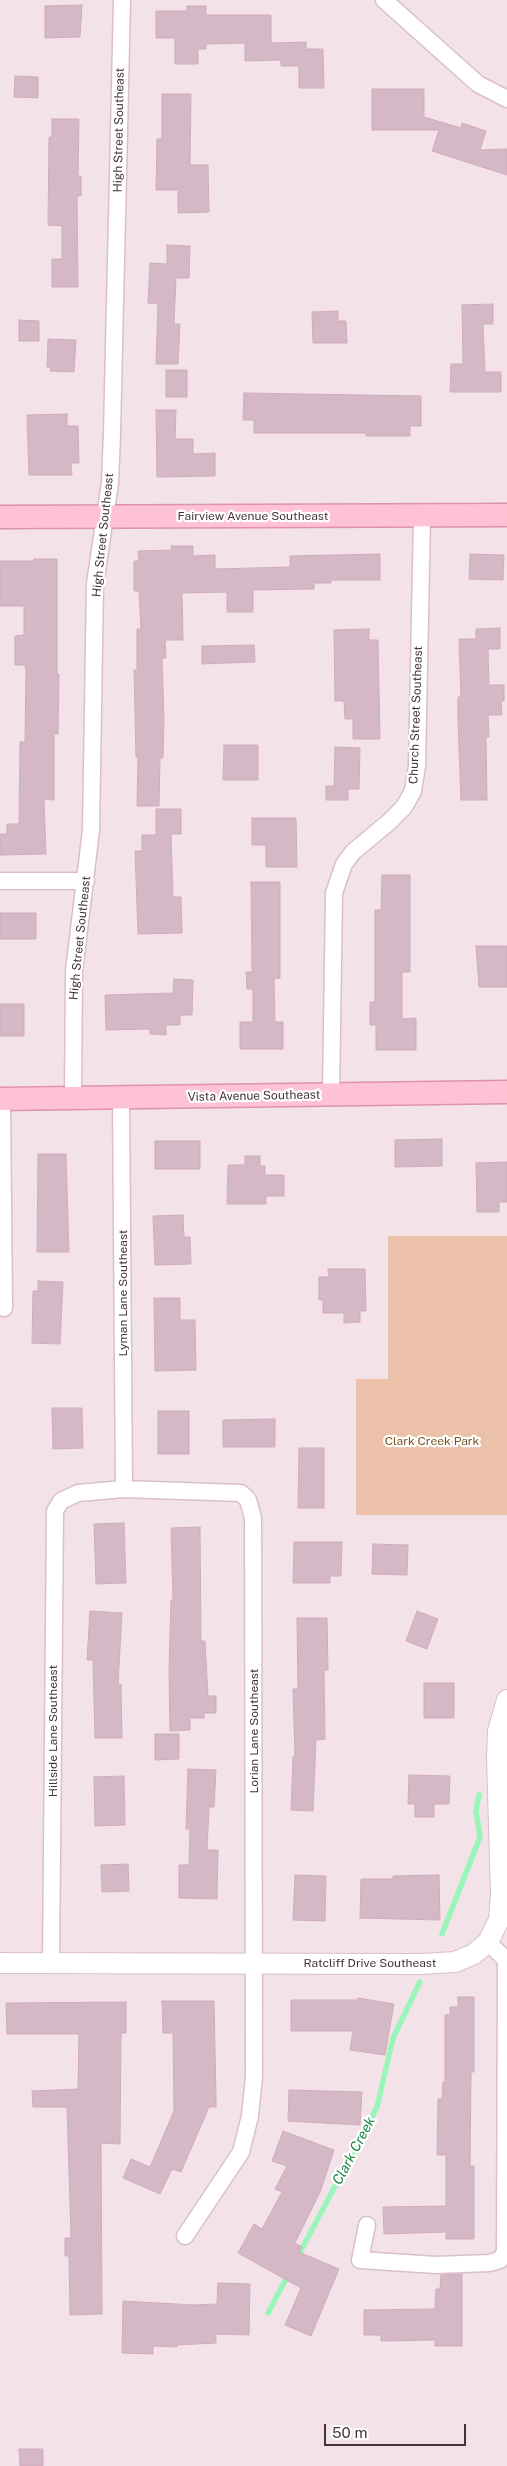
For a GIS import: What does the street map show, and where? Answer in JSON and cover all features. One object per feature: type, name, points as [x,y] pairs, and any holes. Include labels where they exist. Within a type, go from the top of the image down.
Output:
[{"type":"main road","name":"Fairview Avenue Southeast","points":[[0,518],[507,515]]},
{"type":"main road","name":"Vista Avenue Southeast","points":[[1,1099],[507,1092]]},
{"type":"street","name":"High Street Southeast","points":[[73,1098],[73,993],[91,830],[94,767],[95,584],[110,483],[122,0]]},
{"type":"street","points":[[384,0],[478,84],[507,99]]},
{"type":"street","name":"Church Street Southeast","points":[[331,1095],[334,893],[344,864],[353,852],[404,807],[413,791],[417,766],[422,516]]},
{"type":"street","points":[[0,881],[86,881]]},
{"type":"street","name":"Lyman Lane Southeast","points":[[121,1098],[124,1489]]},
{"type":"street","name":"Vista Avenue Southeast","points":[[1,1099],[4,1308]]},
{"type":"street","name":"Lorian Lane Southeast","points":[[124,1489],[231,1491],[240,1493],[248,1500],[253,1518],[255,2057],[250,2116],[242,2152],[185,2236]]},
{"type":"street","name":"Hillside Lane Southeast","points":[[51,1963],[55,1511],[61,1501],[78,1493],[124,1489]]},
{"type":"street","name":"Ratcliff Drive Southeast","points":[[0,1963],[422,1964],[455,1962],[474,1954],[488,1942],[499,1920],[501,1895],[497,1758],[498,1731],[507,1700]]},
{"type":"street","points":[[367,2225],[360,2260],[436,2265],[489,2263],[500,2260],[505,2252],[506,1960],[488,1942]]},
{"type":"green space","name":"Clark Creek Park","points":[[388,1236],[507,1236],[507,1515],[356,1515],[356,1379],[388,1379]]},
{"type":"building","points":[[82,5],[80,37],[45,38],[45,6]]},
{"type":"building","points":[[187,6],[206,6],[206,15],[271,15],[271,43],[306,42],[306,49],[323,49],[324,88],[299,88],[299,66],[281,66],[281,60],[245,61],[245,43],[206,44],[206,49],[198,49],[198,64],[175,64],[175,38],[156,38],[156,11],[187,11]]},
{"type":"building","points":[[15,76],[38,77],[38,98],[14,97]]},
{"type":"building","points":[[372,89],[424,89],[424,117],[461,128],[462,123],[486,131],[480,150],[507,149],[507,175],[432,151],[439,130],[372,130]]},
{"type":"building","points":[[162,94],[191,94],[190,165],[208,165],[209,212],[178,213],[178,190],[156,190],[157,139],[162,139]]},
{"type":"building","points":[[52,119],[79,119],[78,176],[81,176],[81,196],[77,196],[78,287],[52,287],[52,259],[62,259],[62,226],[48,225],[49,137],[52,137]]},
{"type":"building","points":[[167,245],[190,246],[189,278],[176,278],[174,324],[180,324],[178,364],[156,364],[158,304],[148,303],[150,263],[167,264]]},
{"type":"building","points":[[493,304],[493,324],[483,324],[485,372],[501,372],[501,392],[450,392],[451,364],[463,364],[462,305]]},
{"type":"building","points":[[338,311],[338,321],[346,321],[347,343],[313,343],[312,312]]},
{"type":"building","points":[[19,320],[39,321],[39,341],[19,341]]},
{"type":"building","points":[[48,339],[76,340],[74,372],[50,371],[51,367],[47,367]]},
{"type":"building","points":[[166,370],[187,370],[187,397],[166,397]]},
{"type":"building","points":[[244,393],[421,396],[421,426],[410,426],[410,436],[366,436],[366,433],[254,433],[254,420],[243,420]]},
{"type":"building","points":[[156,410],[176,410],[175,439],[193,439],[193,454],[215,453],[215,476],[157,477]]},
{"type":"building","points":[[67,414],[67,426],[78,426],[79,463],[71,463],[72,475],[29,475],[27,415]]},
{"type":"building","points":[[171,546],[193,546],[193,556],[215,555],[215,569],[290,567],[290,556],[380,554],[380,580],[331,580],[331,583],[314,583],[314,589],[253,590],[253,612],[227,612],[227,592],[182,593],[183,640],[165,640],[166,658],[162,658],[164,719],[163,758],[160,758],[159,806],[137,806],[138,757],[136,757],[134,670],[137,670],[137,629],[141,629],[139,591],[134,591],[134,561],[139,561],[138,551],[172,550]]},
{"type":"building","points":[[470,554],[504,555],[503,580],[469,579]]},
{"type":"building","points":[[34,559],[57,559],[57,674],[59,674],[58,734],[54,734],[54,800],[44,799],[46,854],[0,855],[0,834],[7,834],[7,824],[19,824],[20,742],[25,742],[26,670],[25,665],[15,665],[15,636],[24,635],[24,606],[0,606],[0,561],[34,561]]},
{"type":"building","points":[[500,628],[500,649],[488,649],[489,685],[504,685],[504,701],[501,701],[502,715],[488,715],[489,737],[486,737],[487,800],[461,800],[458,721],[458,697],[461,697],[459,639],[476,639],[476,629]]},
{"type":"building","points":[[369,629],[369,640],[378,640],[380,739],[353,739],[353,719],[345,719],[344,701],[335,701],[334,630]]},
{"type":"building","points":[[254,645],[255,662],[202,664],[202,646]]},
{"type":"building","points":[[224,745],[258,745],[258,780],[223,780]]},
{"type":"building","points":[[335,747],[360,748],[359,789],[348,789],[348,800],[326,800],[326,786],[334,786]]},
{"type":"building","points":[[156,809],[181,809],[181,834],[171,834],[173,897],[181,897],[182,933],[138,934],[135,851],[142,851],[142,835],[156,835]]},
{"type":"building","points":[[252,818],[296,818],[297,867],[266,867],[266,845],[252,845]]},
{"type":"building","points":[[382,875],[410,875],[410,972],[402,972],[402,1019],[416,1018],[416,1050],[376,1050],[376,1025],[370,1025],[370,1002],[375,1002],[375,910],[381,910]]},
{"type":"building","points":[[251,882],[280,882],[280,978],[274,979],[275,1022],[283,1022],[283,1049],[240,1049],[240,1022],[253,1022],[253,989],[247,989],[246,972],[252,972]]},
{"type":"building","points":[[0,913],[36,913],[36,939],[0,939]]},
{"type":"building","points":[[476,946],[507,946],[507,987],[479,987]]},
{"type":"building","points":[[174,979],[193,980],[192,1015],[180,1015],[180,1025],[166,1025],[166,1035],[150,1034],[150,1029],[106,1030],[105,995],[173,993]]},
{"type":"building","points":[[0,1004],[24,1004],[24,1036],[0,1036]]},
{"type":"building","points":[[442,1139],[442,1166],[395,1167],[395,1140]]},
{"type":"building","points":[[155,1141],[200,1141],[200,1169],[155,1169]]},
{"type":"building","points":[[38,1154],[66,1154],[69,1252],[37,1252]]},
{"type":"building","points":[[245,1156],[260,1156],[260,1166],[265,1166],[265,1175],[284,1175],[284,1196],[266,1196],[266,1204],[227,1204],[228,1165],[245,1165]]},
{"type":"building","points":[[507,1162],[507,1202],[499,1202],[499,1212],[477,1212],[476,1163]]},
{"type":"building","points":[[183,1215],[184,1237],[190,1237],[191,1264],[155,1265],[153,1216]]},
{"type":"building","points":[[328,1269],[365,1269],[366,1311],[360,1311],[360,1322],[344,1323],[344,1313],[323,1313],[323,1300],[319,1300],[319,1277],[329,1277]]},
{"type":"building","points":[[38,1281],[63,1282],[60,1344],[32,1343],[33,1291],[38,1291]]},
{"type":"building","points":[[154,1298],[180,1298],[180,1320],[195,1320],[196,1370],[155,1371]]},
{"type":"building","points":[[52,1408],[82,1408],[83,1448],[53,1449]]},
{"type":"building","points":[[158,1411],[189,1411],[189,1454],[158,1454]]},
{"type":"building","points":[[275,1419],[275,1447],[223,1447],[223,1420]]},
{"type":"building","points":[[299,1448],[324,1448],[324,1508],[298,1508]]},
{"type":"building","points":[[124,1523],[126,1583],[96,1584],[94,1524]]},
{"type":"building","points":[[200,1527],[201,1641],[205,1641],[208,1696],[216,1696],[216,1713],[204,1713],[204,1718],[190,1718],[190,1730],[170,1731],[169,1671],[171,1600],[173,1600],[171,1528]]},
{"type":"building","points":[[294,1542],[342,1542],[341,1576],[330,1576],[330,1583],[293,1583]]},
{"type":"building","points":[[373,1544],[408,1545],[407,1575],[372,1574]]},
{"type":"building","points":[[90,1611],[122,1613],[118,1684],[121,1684],[122,1738],[95,1738],[93,1660],[87,1660]]},
{"type":"building","points":[[417,1611],[438,1619],[427,1649],[406,1641]]},
{"type":"building","points":[[297,1618],[327,1618],[328,1670],[324,1670],[325,1739],[316,1740],[313,1811],[291,1810],[293,1757],[295,1757],[293,1689],[298,1689]]},
{"type":"building","points":[[424,1683],[454,1683],[454,1718],[424,1718]]},
{"type":"building","points":[[155,1734],[179,1734],[179,1759],[155,1760]]},
{"type":"building","points":[[188,1769],[216,1770],[214,1807],[209,1807],[207,1850],[218,1850],[217,1899],[179,1898],[179,1865],[189,1865],[190,1829],[186,1829]]},
{"type":"building","points":[[409,1775],[450,1776],[449,1804],[434,1804],[434,1817],[415,1817],[415,1804],[408,1804]]},
{"type":"building","points":[[124,1776],[125,1825],[95,1826],[94,1777]]},
{"type":"building","points":[[128,1864],[129,1891],[102,1892],[101,1865]]},
{"type":"building","points":[[295,1875],[326,1876],[325,1921],[293,1920]]},
{"type":"building","points":[[439,1875],[440,1920],[360,1918],[361,1879],[393,1879],[393,1876]]},
{"type":"building","points":[[458,1997],[474,1997],[474,2072],[471,2072],[470,2166],[474,2166],[474,2239],[446,2239],[446,2232],[384,2234],[383,2207],[446,2206],[446,2155],[437,2155],[438,2099],[442,2099],[443,2082],[445,2082],[445,2015],[450,2015],[450,2007],[458,2007]]},
{"type":"building","points":[[358,1998],[394,2004],[385,2055],[350,2050],[353,2031],[291,2031],[291,2000],[358,2000]]},
{"type":"building","points":[[162,2001],[214,2001],[216,2107],[209,2107],[181,2172],[172,2169],[160,2194],[123,2178],[131,2159],[150,2167],[174,2111],[173,2033],[163,2033]]},
{"type":"building","points":[[126,2002],[126,2033],[121,2033],[120,2144],[101,2143],[102,2314],[70,2315],[69,2256],[65,2256],[65,2238],[71,2238],[67,2107],[33,2107],[32,2091],[78,2089],[79,2034],[7,2034],[6,2003]]},
{"type":"building","points":[[289,2090],[362,2092],[360,2125],[288,2121]]},
{"type":"building","points":[[283,2131],[334,2150],[321,2190],[295,2243],[302,2247],[299,2252],[339,2269],[311,2336],[285,2325],[301,2288],[238,2253],[254,2224],[262,2229],[282,2192],[275,2189],[287,2166],[272,2161]]},
{"type":"building","points":[[462,2274],[462,2346],[435,2346],[435,2340],[381,2341],[381,2335],[364,2335],[364,2310],[435,2309],[436,2289],[440,2289],[441,2275]]},
{"type":"building","points":[[218,2283],[250,2284],[249,2335],[216,2334],[216,2343],[177,2345],[177,2347],[153,2346],[153,2354],[122,2353],[123,2301],[194,2305],[217,2304]]},
{"type":"building","points":[[19,2449],[43,2449],[43,2466],[20,2466]]},
{"type":"waterway","name":"Clark Creek","points":[[442,1934],[480,1837],[476,1811],[479,1795]]},
{"type":"waterway","name":"Clark Creek","points":[[297,2258],[377,2107],[393,2038],[420,1982]]},
{"type":"waterway","name":"Clark Creek","points":[[268,2313],[289,2273]]}]
